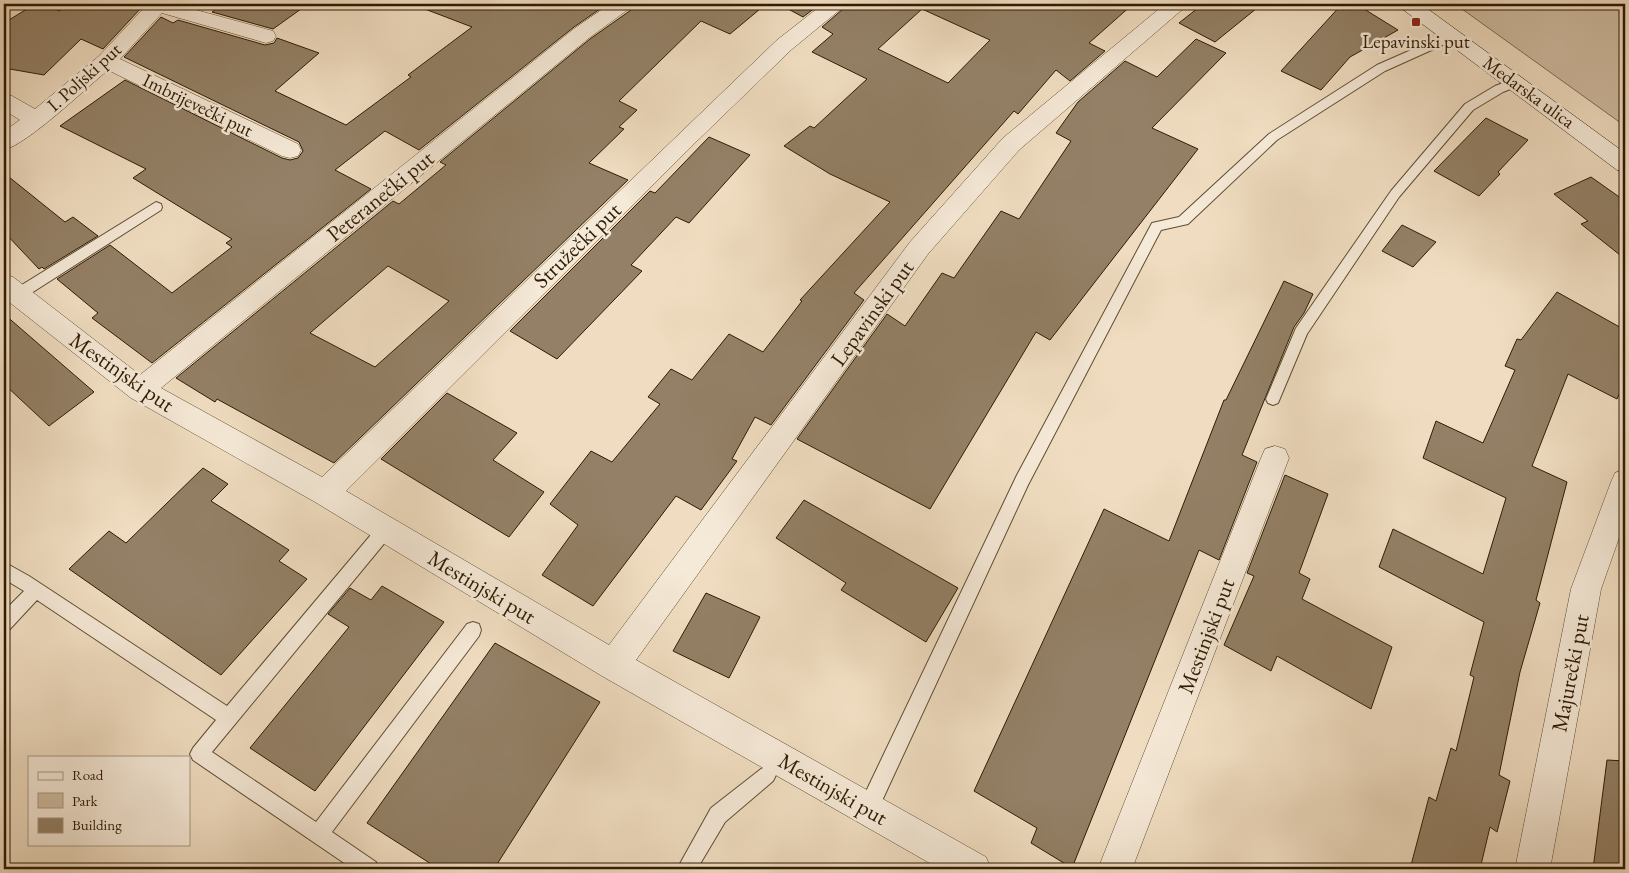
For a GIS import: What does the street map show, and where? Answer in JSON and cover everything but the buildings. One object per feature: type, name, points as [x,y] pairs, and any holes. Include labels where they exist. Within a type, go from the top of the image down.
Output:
[{"type":"street","points":[[156,4],[266,36]]},
{"type":"street","name":"I. Poljski put","points":[[4,142],[36,119],[106,61],[156,4]]},
{"type":"street","name":"Peteranečki put","points":[[140,390],[582,33],[623,4]]},
{"type":"street","name":"Stružečki put","points":[[325,493],[784,45],[834,4]]},
{"type":"street","name":"Lepavinski put","points":[[613,665],[919,248],[1011,144],[1177,4]]},
{"type":"street","name":"Medarska ulica","points":[[1408,4],[1625,164]]},
{"type":"street","name":"Imbrijevečki put","points":[[106,61],[290,150]]},
{"type":"street","points":[[4,101],[36,119]]},
{"type":"street","name":"Mestinjski put","points":[[10,289],[140,390],[325,493],[613,665],[974,869]]},
{"type":"street","name":"Mestinjski put","points":[[1115,869],[1275,458]]},
{"type":"street","name":"Majurečki put","points":[[1532,869],[1586,589],[1625,482]]},
{"type":"lane","points":[[868,810],[1022,480],[1157,226],[1183,221],[1274,137],[1381,68],[1452,36]]},
{"type":"lane","points":[[1273,399],[1302,332],[1395,194],[1469,107],[1499,89],[1516,82]]},
{"type":"lane","points":[[10,289],[156,207]]},
{"type":"lane","points":[[369,869],[198,754],[386,529]]},
{"type":"lane","points":[[4,570],[229,718]]},
{"type":"lane","points":[[4,623],[36,590]]},
{"type":"lane","points":[[318,835],[473,630]]},
{"type":"lane","points":[[686,869],[718,815],[767,775]]},
{"type":"green space","points":[[1455,4],[1625,4],[1625,126]]},
{"type":"place","name":"Lepavinski put","points":[[1416,22]]}]
